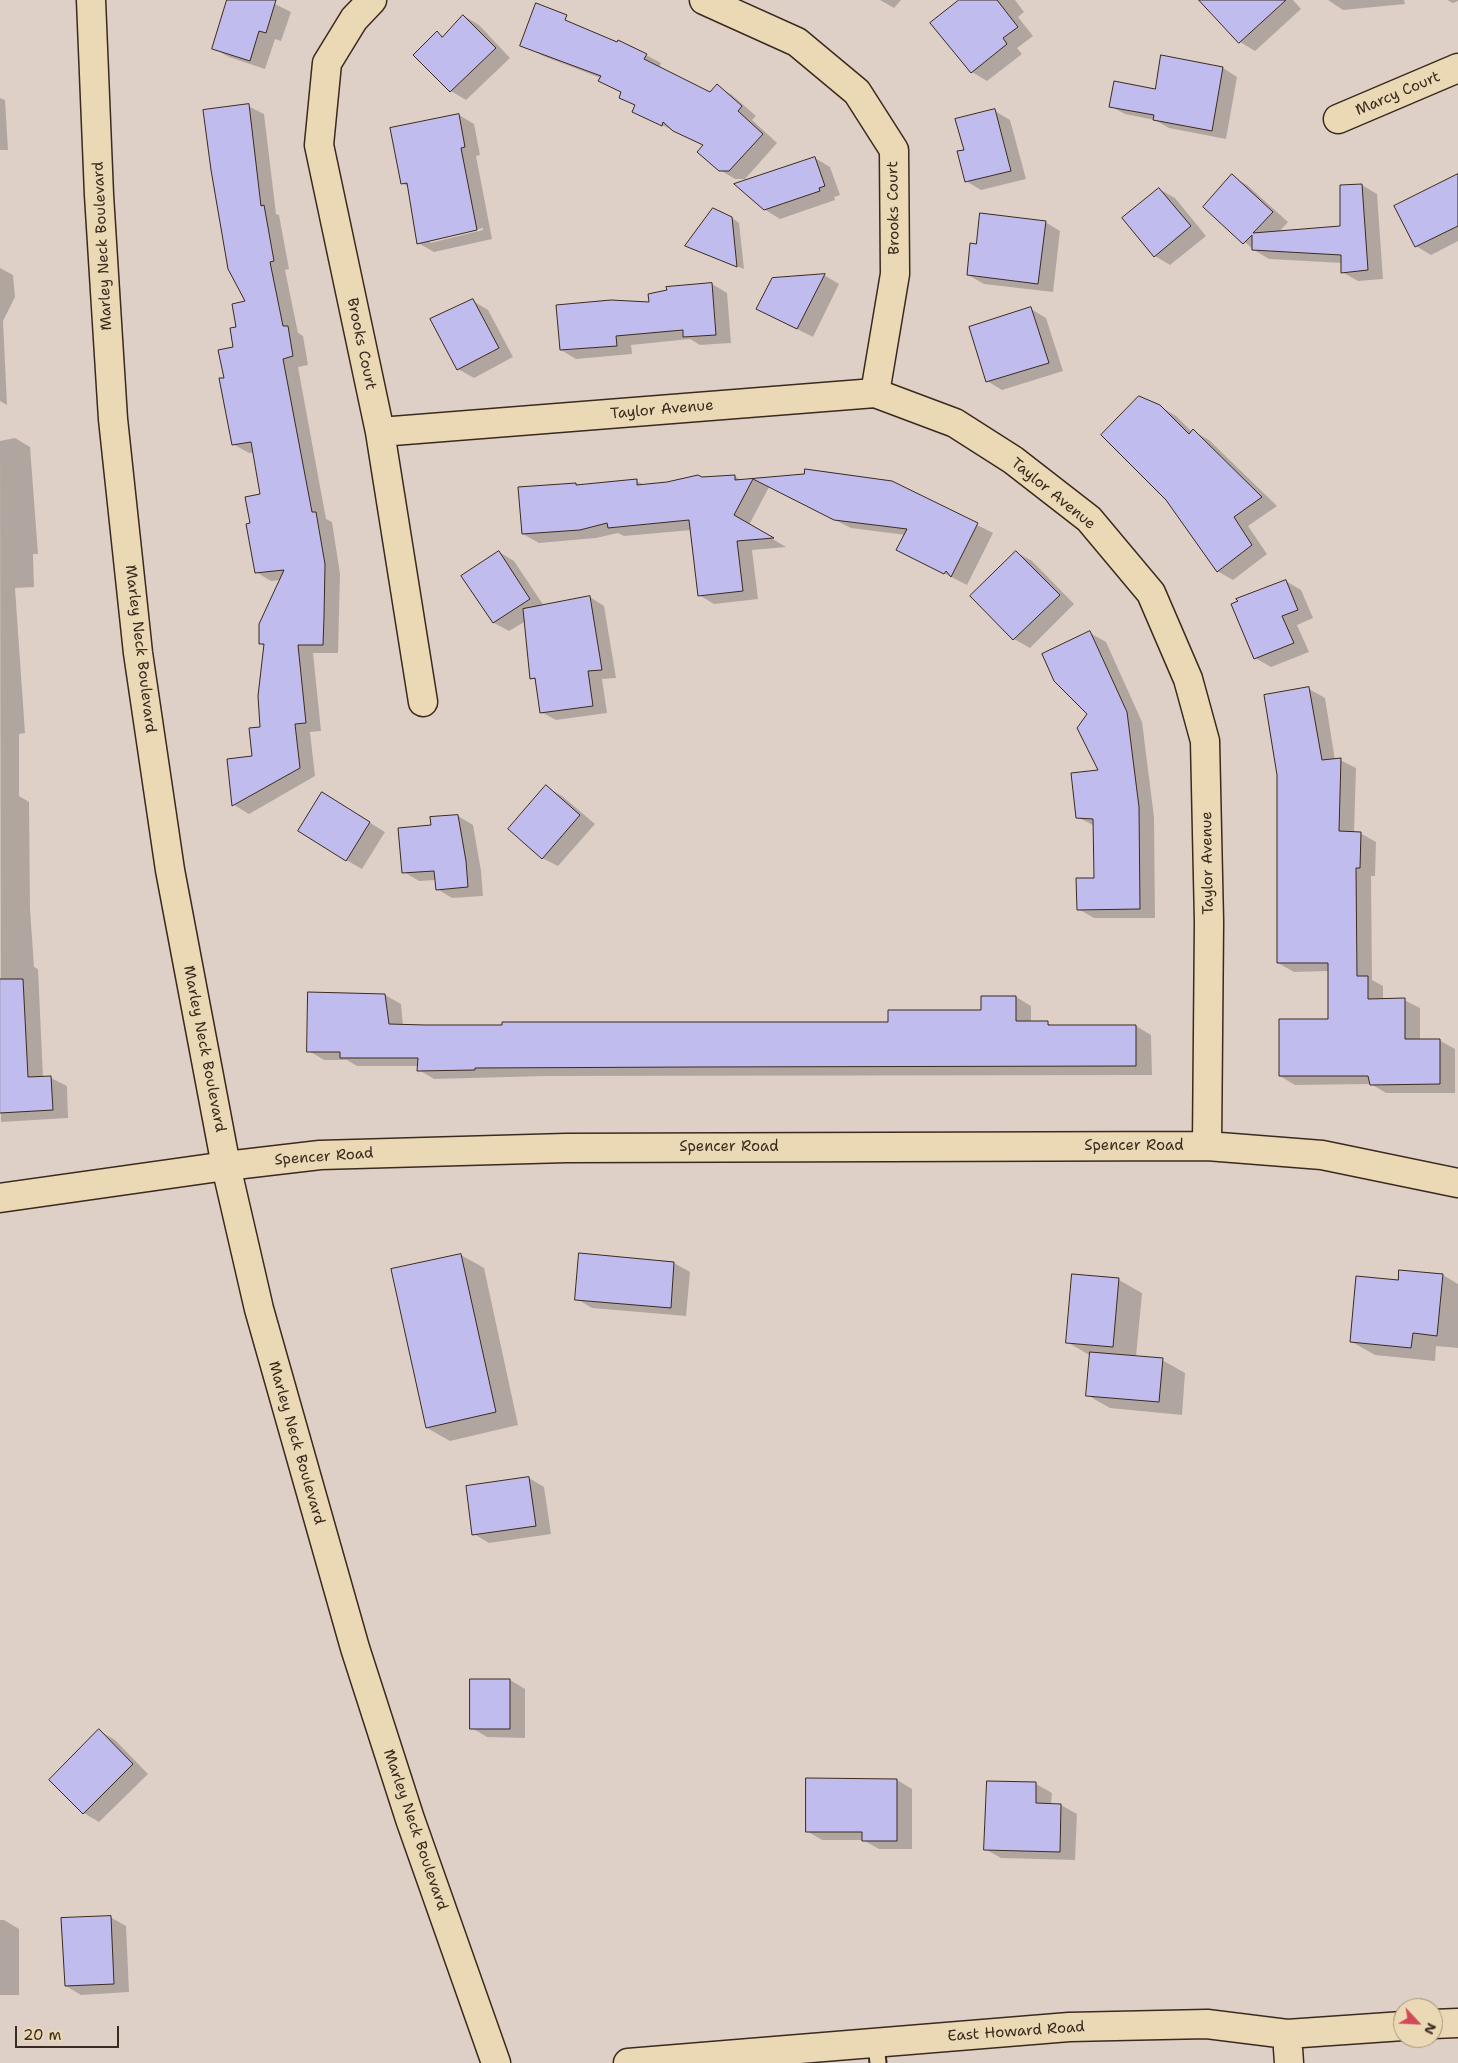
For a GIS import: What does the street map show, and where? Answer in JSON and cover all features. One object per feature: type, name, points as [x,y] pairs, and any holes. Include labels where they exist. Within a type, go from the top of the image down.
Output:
[{"type":"street","name":"Marley Neck Boulevard","points":[[91,0],[99,195],[113,419],[138,653],[170,870],[226,1166],[259,1309],[355,1648],[410,1819],[496,2063]]},
{"type":"street","name":"Brooks Court","points":[[372,0],[354,19],[327,63],[319,145],[380,432],[423,702]]},
{"type":"street","name":"Brooks Court","points":[[704,0],[797,42],[857,92],[894,150],[895,274],[875,393]]},
{"type":"street","name":"Marcy Court","points":[[1338,120],[1458,68]]},
{"type":"street","name":"Taylor Avenue","points":[[380,432],[875,393],[955,423],[1013,460],[1089,519],[1151,593],[1188,679],[1205,741],[1209,922],[1206,1146]]},
{"type":"street","name":"Spencer Road","points":[[0,1198],[226,1166],[320,1155],[566,1148],[1206,1146],[1322,1155],[1458,1184]]},
{"type":"street","points":[[1443,2024],[1458,2023]]},
{"type":"street","name":"East Howard Road","points":[[628,2063],[877,2053],[1069,2027],[1207,2024],[1287,2034],[1393,2027]]},
{"type":"street","points":[[1287,2034],[1289,2063]]},
{"type":"building","points":[[227,0],[276,0],[266,33],[259,31],[250,61],[212,49]]},
{"type":"building","points":[[959,0],[997,0],[1018,27],[1003,38],[1007,44],[971,73],[930,23]]},
{"type":"building","points":[[1199,0],[1286,0],[1239,43]]},
{"type":"building","points":[[536,3],[567,15],[565,20],[617,42],[618,40],[647,54],[644,59],[710,92],[717,84],[742,106],[738,111],[763,134],[729,171],[719,171],[697,152],[703,145],[673,131],[663,122],[662,126],[632,112],[635,105],[619,98],[621,92],[598,81],[601,76],[520,46]]},
{"type":"building","points":[[463,15],[496,48],[450,92],[413,55],[437,31],[442,37]]},
{"type":"building","points":[[1161,55],[1223,67],[1212,131],[1153,120],[1154,115],[1109,107],[1114,81],[1155,89]]},
{"type":"building","points":[[249,104],[261,206],[264,205],[274,261],[270,262],[283,326],[288,326],[293,356],[283,359],[312,512],[316,512],[325,564],[324,617],[323,645],[298,645],[306,723],[295,724],[300,768],[232,806],[227,759],[252,756],[249,728],[260,727],[258,696],[264,644],[259,644],[259,624],[284,570],[255,573],[246,524],[250,523],[245,497],[260,494],[251,442],[232,445],[219,378],[224,378],[218,350],[233,347],[230,328],[236,327],[232,304],[245,301],[228,269],[203,110]]},
{"type":"building","points":[[995,109],[1011,171],[965,182],[957,151],[964,150],[955,119]]},
{"type":"building","points":[[459,114],[465,147],[461,148],[477,230],[417,244],[407,183],[401,184],[390,128]]},
{"type":"building","points":[[815,157],[825,186],[819,188],[820,191],[764,210],[734,184]]},
{"type":"building","points":[[1232,174],[1273,212],[1253,233],[1340,226],[1340,185],[1362,184],[1368,270],[1341,273],[1341,255],[1252,250],[1252,235],[1243,244],[1203,207]]},
{"type":"building","points":[[1458,174],[1458,226],[1415,247],[1394,206]]},
{"type":"building","points":[[1159,188],[1191,226],[1154,257],[1122,218]]},
{"type":"building","points":[[713,208],[732,217],[737,267],[685,246]]},
{"type":"building","points":[[980,213],[1046,221],[1038,284],[967,275],[970,243],[976,244]]},
{"type":"building","points":[[825,274],[797,329],[756,309],[772,278]]},
{"type":"building","points":[[712,283],[716,335],[683,337],[683,330],[616,336],[617,346],[560,350],[556,305],[611,300],[649,302],[648,294],[667,290],[666,287]]},
{"type":"building","points":[[473,299],[499,348],[457,370],[430,319]]},
{"type":"building","points":[[1031,307],[1049,363],[986,382],[969,327]]},
{"type":"building","points":[[1139,396],[1160,405],[1189,434],[1193,429],[1262,497],[1234,517],[1252,545],[1217,572],[1166,500],[1101,435]]},
{"type":"building","points":[[805,469],[892,481],[978,523],[951,577],[946,571],[944,574],[896,550],[907,529],[834,520],[753,479],[734,515],[774,538],[737,541],[743,591],[698,596],[689,520],[608,528],[607,523],[580,530],[522,534],[518,487],[576,483],[576,485],[637,479],[637,485],[667,482],[698,475],[702,477],[735,475],[735,480],[804,474]]},
{"type":"building","points":[[499,551],[530,599],[493,623],[461,576]]},
{"type":"building","points":[[1016,551],[1060,595],[1013,640],[970,596]]},
{"type":"building","points":[[1286,580],[1298,610],[1282,616],[1294,643],[1254,659],[1231,604],[1238,601],[1236,599]]},
{"type":"building","points":[[590,596],[602,670],[588,671],[593,706],[540,713],[535,678],[530,679],[523,609]]},
{"type":"building","points":[[1090,631],[1127,712],[1139,807],[1140,909],[1077,910],[1076,878],[1094,878],[1093,819],[1076,818],[1071,773],[1098,770],[1077,728],[1087,714],[1054,681],[1042,654]]},
{"type":"building","points":[[1309,687],[1322,760],[1341,758],[1339,831],[1361,832],[1360,868],[1356,868],[1357,976],[1368,976],[1368,999],[1405,998],[1405,1039],[1440,1039],[1440,1084],[1370,1085],[1368,1076],[1279,1076],[1279,1019],[1328,1019],[1328,963],[1277,963],[1277,775],[1264,695]]},
{"type":"building","points":[[546,785],[580,815],[542,859],[508,829]]},
{"type":"building","points":[[322,792],[370,822],[346,861],[298,831]]},
{"type":"building","points":[[458,815],[466,861],[468,887],[436,890],[434,871],[402,873],[398,828],[431,825],[430,817]]},
{"type":"building","points":[[0,979],[23,979],[28,1077],[51,1076],[53,1110],[0,1113]]},
{"type":"building","points":[[308,992],[385,994],[389,1024],[425,1025],[502,1025],[502,1022],[888,1022],[888,1010],[981,1010],[981,996],[1016,996],[1016,1021],[1048,1021],[1048,1025],[1136,1025],[1136,1066],[475,1068],[475,1070],[417,1071],[418,1058],[340,1058],[340,1052],[307,1052]]},
{"type":"building","points":[[579,1253],[674,1262],[671,1308],[575,1300]]},
{"type":"building","points":[[461,1254],[496,1412],[426,1428],[391,1269]]},
{"type":"building","points":[[1399,1270],[1443,1274],[1437,1336],[1413,1333],[1411,1348],[1350,1342],[1356,1276],[1398,1280]]},
{"type":"building","points":[[1072,1274],[1119,1278],[1113,1347],[1066,1343]]},
{"type":"building","points":[[1090,1352],[1163,1358],[1159,1402],[1086,1396]]},
{"type":"building","points":[[529,1477],[536,1526],[472,1535],[466,1486]]},
{"type":"building","points":[[470,1679],[510,1679],[510,1729],[470,1729]]},
{"type":"building","points":[[99,1729],[133,1764],[83,1814],[49,1780]]},
{"type":"building","points":[[806,1778],[897,1779],[897,1841],[862,1841],[862,1832],[806,1832]]},
{"type":"building","points":[[987,1781],[1036,1782],[1036,1803],[1061,1804],[1060,1852],[984,1850]]},
{"type":"building","points":[[111,1916],[114,1984],[65,1986],[61,1918]]}]
